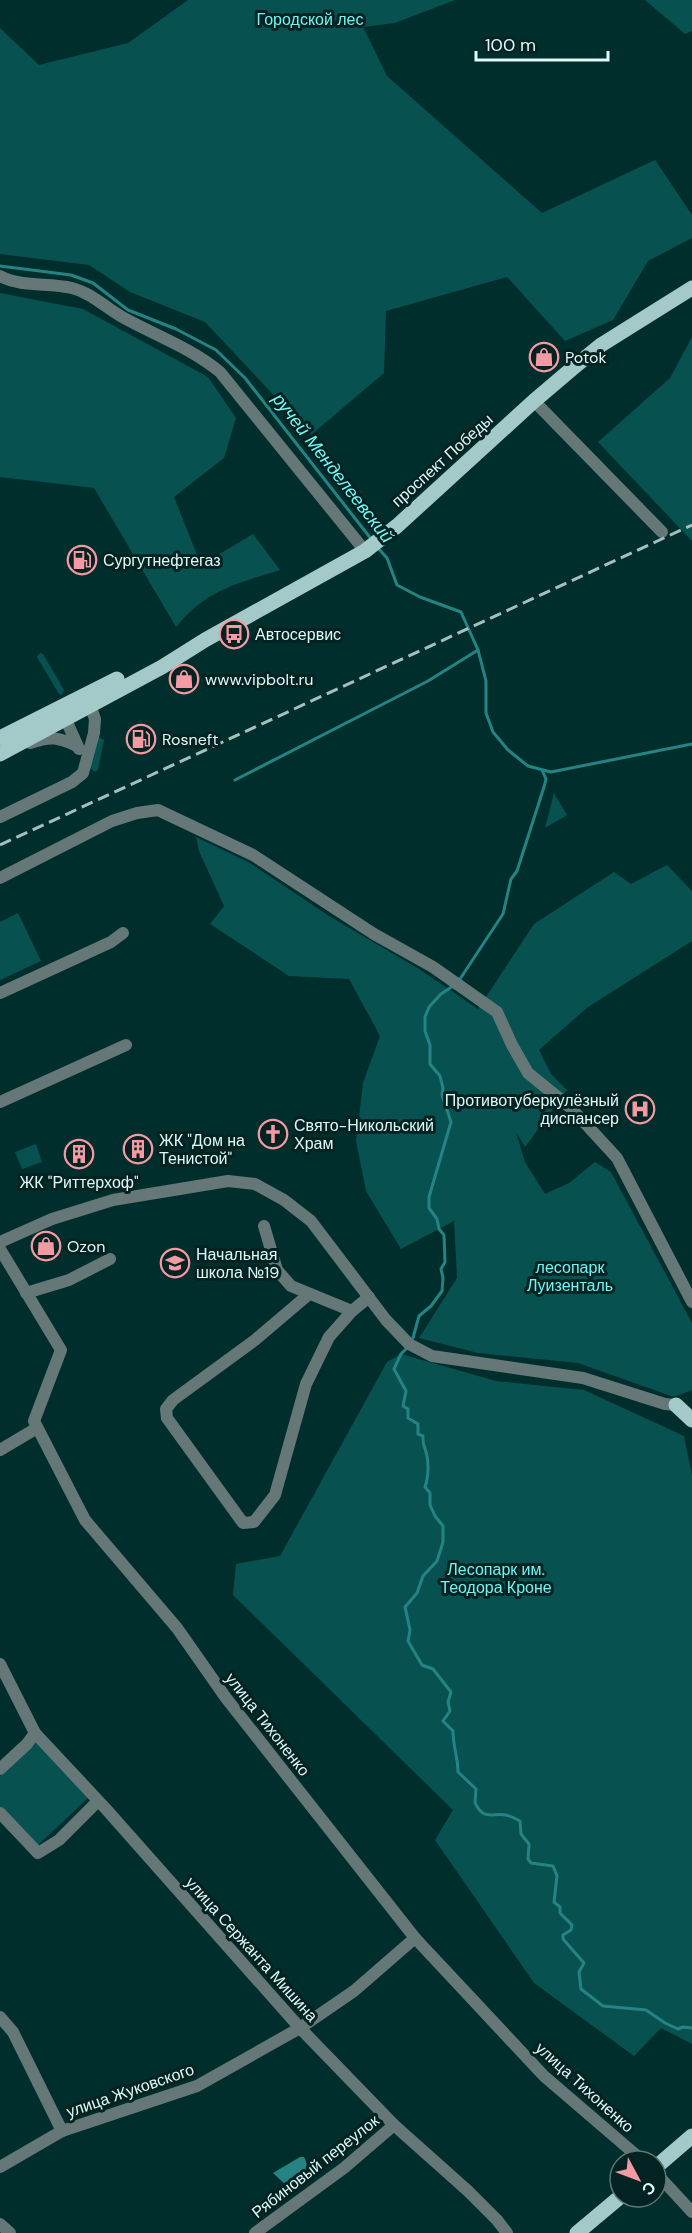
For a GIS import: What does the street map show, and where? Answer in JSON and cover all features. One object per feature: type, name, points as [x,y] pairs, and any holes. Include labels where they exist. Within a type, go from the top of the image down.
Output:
[{"type":"main road","name":"проспект Победы","points":[[0,738],[90,705],[162,667],[205,640],[365,551],[534,401],[601,345],[692,288]]},
{"type":"main road","name":"проспект Победы","points":[[0,754],[63,713],[187,645],[205,640]]},
{"type":"main road","points":[[676,1405],[692,1401]]},
{"type":"main road","points":[[676,1405],[692,1420]]},
{"type":"main road","points":[[668,2157],[692,2136]]},
{"type":"main road","points":[[577,2233],[608,2207]]},
{"type":"street","points":[[0,276],[9,281],[72,288],[87,294],[124,318],[190,350],[212,365],[365,551]]},
{"type":"street","points":[[534,401],[662,532]]},
{"type":"street","points":[[0,817],[72,782],[82,773],[95,719],[90,705]]},
{"type":"street","points":[[63,713],[86,764]]},
{"type":"street","points":[[17,744],[56,737],[77,746]]},
{"type":"street","points":[[0,878],[112,821],[137,813],[158,810],[253,855],[374,934],[456,983],[497,1012],[528,1073],[571,1108],[617,1158],[692,1302]]},
{"type":"street","points":[[0,993],[111,942],[123,933]]},
{"type":"street","points":[[0,1102],[126,1045]]},
{"type":"street","points":[[0,1242],[52,1220],[113,1200],[228,1181],[255,1184],[284,1200],[311,1221],[386,1320],[409,1344],[432,1356],[583,1378],[665,1404],[676,1405]]},
{"type":"street","points":[[264,1226],[277,1270],[291,1286],[308,1295],[352,1311]]},
{"type":"street","points":[[0,1250],[61,1350],[34,1421],[37,1428],[0,1450]]},
{"type":"street","points":[[26,1293],[69,1280],[110,1259]]},
{"type":"street","points":[[308,1295],[255,1340],[173,1400],[166,1409],[167,1418],[243,1523],[254,1521],[275,1495],[306,1383],[329,1337],[352,1311],[369,1297]]},
{"type":"street","name":"улица Тихоненко","points":[[37,1428],[85,1520],[177,1628],[226,1698],[415,1938],[544,2076],[629,2149]]},
{"type":"street","name":"улица Сержанта Мишина","points":[[0,1664],[34,1733],[98,1801],[300,2028],[394,2126],[468,2191],[507,2233]]},
{"type":"street","points":[[0,1769],[27,1744],[34,1733]]},
{"type":"street","points":[[0,1813],[38,1853],[59,1840],[98,1801]]},
{"type":"street","name":"улица Жуковского","points":[[0,2167],[62,2131],[196,2086],[300,2028],[354,1991],[415,1938]]},
{"type":"street","points":[[0,2018],[13,2032],[62,2131]]},
{"type":"street","name":"Рябиновый переулок","points":[[255,2233],[344,2168],[394,2126]]},
{"type":"street","points":[[668,2186],[692,2212]]},
{"type":"street","points":[[0,2224],[10,2233]]},
{"type":"green space","name":"Городской лес","points":[[188,0],[455,0],[395,23],[363,27],[387,76],[542,213],[655,160],[692,215],[692,238],[648,261],[613,320],[565,341],[507,277],[386,311],[384,373],[311,435],[205,322],[130,292],[89,265],[0,254],[0,28],[39,65],[128,43]]},
{"type":"green space","points":[[645,0],[692,0],[692,31],[685,34]]},
{"type":"green space","points":[[0,293],[83,309],[208,377],[236,418],[224,458],[174,497],[201,565],[253,534],[280,570],[236,584],[211,596],[199,604],[176,627],[94,488],[0,477]]},
{"type":"green space","points":[[692,337],[692,541],[598,442],[670,378]]},
{"type":"green space","points":[[40,653],[43,654],[64,690],[62,695],[59,694],[37,657]]},
{"type":"green space","points":[[99,737],[104,740],[98,770],[94,772],[90,768]]},
{"type":"green space","points":[[554,793],[567,815],[545,828]]},
{"type":"green space","name":"лесопарк Луизенталь","points":[[196,837],[250,863],[329,916],[419,969],[478,1009],[534,924],[614,872],[631,884],[667,865],[692,891],[692,941],[588,1007],[539,1050],[551,1074],[567,1090],[525,1147],[516,1132],[525,1162],[545,1194],[569,1183],[595,1162],[611,1172],[692,1323],[692,1390],[674,1397],[578,1363],[478,1353],[419,1338],[457,1278],[454,1221],[401,1249],[366,1191],[356,1141],[363,1083],[380,1036],[349,979],[289,976],[210,924],[224,906],[199,851]]},
{"type":"green space","points":[[18,913],[41,961],[0,980],[0,922]]},
{"type":"green space","points":[[36,1144],[42,1162],[22,1169],[15,1152]]},
{"type":"green space","name":"Лесопарк им. Теодора Кроне","points":[[401,1354],[496,1381],[584,1390],[684,1436],[692,1475],[692,2044],[661,2028],[634,2056],[534,1983],[435,1840],[453,1810],[233,1595],[236,1564],[280,1556],[387,1362]]},
{"type":"green space","points":[[36,1741],[89,1797],[36,1847],[0,1809],[0,1776]]},
{"type":"shaded area","points":[[300,2157],[304,2157],[306,2171],[287,2186],[273,2173]]},
{"type":"waterway","name":"ручей Менделеевский","points":[[0,266],[71,275],[93,283],[128,310],[176,329],[216,350],[245,378],[372,540]]},
{"type":"waterway","name":"ручей Менделеевский","points":[[378,548],[387,558],[397,585],[420,597],[461,612],[478,650],[486,681],[486,713],[493,732],[508,750],[528,766],[551,772],[692,744]]},
{"type":"waterway","points":[[235,780],[428,681],[478,650]]},
{"type":"waterway","points":[[458,982],[503,914],[511,879],[517,871],[544,787],[546,779],[542,770]]},
{"type":"waterway","points":[[413,1338],[419,1316],[431,1306],[442,1291],[441,1269],[445,1262],[444,1235],[429,1208],[429,1197],[451,1122],[442,1095],[440,1076],[430,1064],[430,1045],[425,1031],[425,1017],[429,1007],[441,994],[453,986]]},
{"type":"waterway","points":[[407,1348],[401,1354],[394,1369],[406,1391],[403,1406],[408,1409],[408,1418],[418,1424],[418,1434],[423,1436],[428,1464],[425,1487],[430,1493],[430,1505],[435,1516],[443,1526],[443,1542],[437,1561],[423,1576],[417,1593],[405,1607],[410,1630],[408,1641],[422,1665],[433,1669],[451,1692],[448,1702],[450,1711],[443,1721],[453,1731],[458,1772],[476,1789],[475,1803],[482,1812],[489,1815],[506,1815],[520,1821],[521,1834],[529,1844],[528,1859],[531,1863],[553,1866],[557,1876],[554,1902],[560,1907],[560,1913],[572,1925],[571,1930],[563,1935],[563,1939],[584,1963],[579,1972],[581,1989],[603,2006],[646,2010],[678,2029],[692,2028]]},
{"type":"railway","points":[[0,845],[692,525]]},
{"type":"place","name":"Potok","points":[[544,357]]},
{"type":"place","name":"Сургутнефтегаз","points":[[82,560]]},
{"type":"place","name":"Автосервис","points":[[234,634]]},
{"type":"place","name":"www.vipbolt.ru","points":[[184,679]]},
{"type":"place","name":"Rosneft","points":[[141,739]]},
{"type":"place","name":"Противотуберкулёзный диспансер","points":[[640,1109]]},
{"type":"place","name":"Свято-Никольский Храм","points":[[273,1134]]},
{"type":"place","name":"ЖК \"Дом на Тенистой\"","points":[[138,1149]]},
{"type":"place","name":"ЖК \"Риттерхоф\"","points":[[79,1154]]},
{"type":"place","name":"Ozon","points":[[46,1246]]},
{"type":"place","name":"Начальная школа №19","points":[[175,1263]]}]
